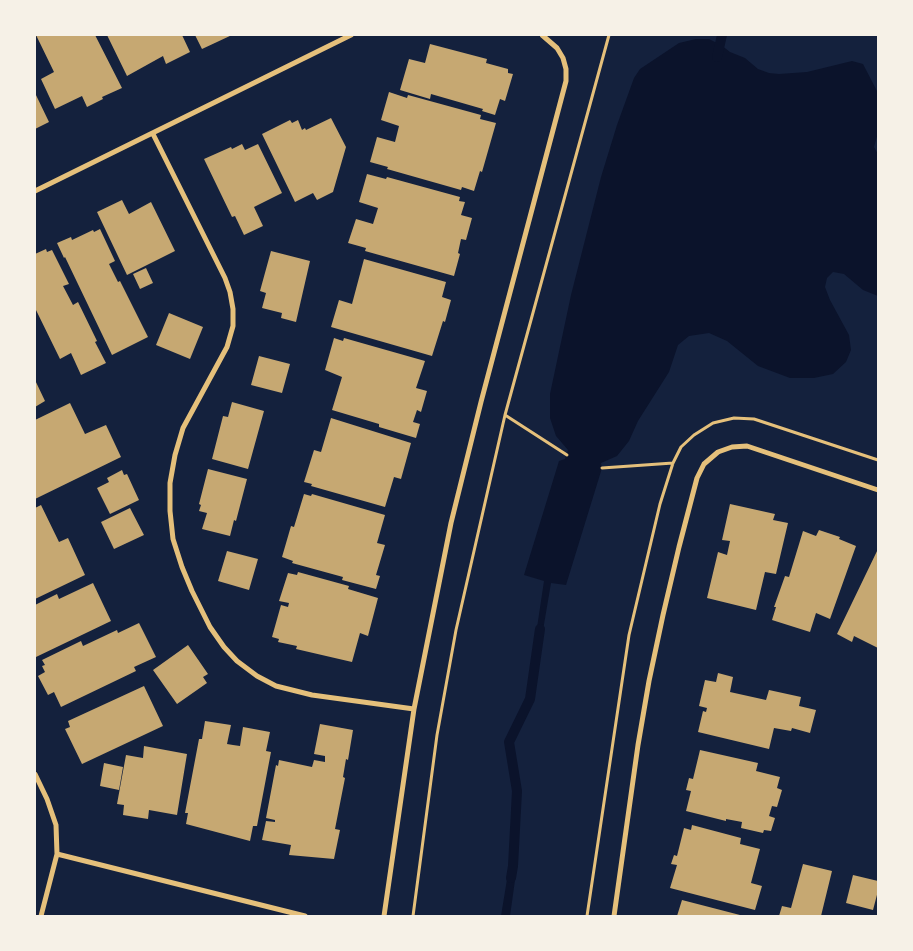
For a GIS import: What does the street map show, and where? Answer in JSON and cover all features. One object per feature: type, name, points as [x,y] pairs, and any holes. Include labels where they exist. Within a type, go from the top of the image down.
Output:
[{"type":"street","points":[[35,191],[351,35]]},
{"type":"street","points":[[384,916],[414,709],[451,523],[566,81],[566,69],[563,58],[557,48],[542,35]]},
{"type":"street","points":[[153,134],[225,278],[233,309],[233,326],[227,347],[183,428],[170,483],[173,539],[192,591],[210,627],[224,647],[237,661],[269,683],[312,695],[414,709]]},
{"type":"street","points":[[614,916],[638,745],[663,615],[697,478],[704,464],[718,452],[732,447],[747,446],[878,490]]},
{"type":"street","points":[[35,774],[56,824],[57,854],[41,916]]},
{"type":"street","points":[[57,854],[305,916]]},
{"type":"path","points":[[413,916],[438,725],[456,630],[505,415],[609,35]]},
{"type":"path","points":[[505,415],[566,455]]},
{"type":"path","points":[[602,468],[673,463]]},
{"type":"water","points":[[696,39],[709,39],[730,52],[745,58],[758,69],[769,73],[807,72],[852,61],[863,64],[878,93],[878,133],[874,147],[878,154],[878,296],[863,290],[844,274],[833,272],[827,278],[825,287],[849,335],[851,350],[846,362],[833,374],[814,378],[790,378],[758,366],[727,341],[709,333],[689,336],[678,345],[669,372],[638,421],[629,441],[617,456],[601,463],[602,468],[566,585],[551,583],[541,642],[535,641],[544,581],[524,575],[559,461],[565,459],[568,450],[556,436],[550,418],[550,394],[571,295],[601,177],[617,125],[634,78],[640,69],[679,43]]},
{"type":"water","points":[[517,866],[510,916],[501,916],[509,867]]},
{"type":"building","points":[[36,35],[95,35],[122,88],[102,97],[103,99],[87,107],[82,96],[55,109],[41,79],[54,72]]},
{"type":"building","points":[[107,35],[182,35],[190,52],[166,64],[163,56],[127,76]]},
{"type":"building","points":[[195,35],[232,35],[202,49]]},
{"type":"building","points":[[430,44],[487,59],[486,63],[508,69],[508,73],[513,74],[505,101],[500,99],[495,115],[482,111],[483,109],[431,94],[430,99],[400,90],[409,59],[425,63]]},
{"type":"building","points":[[389,92],[407,98],[408,95],[481,115],[480,119],[496,123],[482,172],[480,171],[474,191],[462,187],[461,190],[387,169],[388,167],[370,162],[377,137],[395,142],[399,126],[381,120]]},
{"type":"building","points":[[35,93],[49,122],[35,129]]},
{"type":"building","points":[[331,118],[346,147],[333,192],[317,200],[313,193],[295,202],[262,134],[290,120],[292,123],[298,120],[302,130],[305,128],[306,130]]},
{"type":"building","points":[[242,144],[245,150],[258,144],[282,193],[254,207],[263,226],[244,235],[235,216],[232,217],[204,159]]},
{"type":"building","points":[[367,174],[386,179],[387,177],[460,197],[459,201],[465,202],[461,215],[472,218],[466,240],[461,239],[458,253],[460,254],[454,276],[365,251],[366,248],[348,243],[356,219],[373,224],[378,208],[359,202]]},
{"type":"building","points":[[122,200],[129,214],[151,202],[175,251],[127,275],[97,212]]},
{"type":"building","points":[[100,229],[115,261],[109,264],[118,282],[120,281],[148,337],[112,355],[57,243],[71,237],[72,240],[93,230],[94,232]]},
{"type":"building","points":[[46,249],[47,252],[52,250],[69,284],[63,286],[73,305],[78,302],[106,363],[81,375],[71,353],[60,359],[35,308],[35,254]]},
{"type":"building","points":[[271,251],[310,261],[296,322],[281,318],[282,313],[262,308],[266,293],[260,291]]},
{"type":"building","points":[[364,259],[446,282],[442,297],[451,300],[432,356],[331,327],[339,300],[352,304]]},
{"type":"building","points":[[146,268],[153,283],[140,289],[133,274]]},
{"type":"building","points":[[169,313],[203,327],[190,359],[156,345]]},
{"type":"building","points":[[334,338],[343,341],[344,338],[425,361],[416,388],[427,391],[421,412],[417,410],[413,422],[420,424],[416,438],[379,427],[379,424],[332,410],[342,377],[325,370]]},
{"type":"building","points":[[259,356],[290,364],[282,393],[251,385]]},
{"type":"building","points":[[35,380],[45,401],[35,407]]},
{"type":"building","points":[[232,402],[264,411],[248,469],[212,459],[223,416],[228,417]]},
{"type":"building","points":[[70,403],[85,434],[106,425],[121,457],[35,499],[35,420]]},
{"type":"building","points":[[331,418],[411,443],[401,479],[394,477],[385,507],[311,486],[312,484],[304,482],[314,450],[321,452]]},
{"type":"building","points":[[208,469],[247,479],[230,536],[202,529],[207,513],[199,511],[201,505],[199,504]]},
{"type":"building","points":[[122,470],[124,475],[127,474],[139,500],[110,514],[97,488],[109,482],[107,478]]},
{"type":"building","points":[[304,494],[311,496],[312,494],[385,515],[377,543],[385,545],[376,575],[380,576],[376,589],[342,580],[343,577],[292,563],[293,561],[282,557],[291,526],[294,527]]},
{"type":"building","points":[[730,504],[775,514],[773,520],[788,523],[776,574],[765,572],[756,610],[707,598],[718,552],[727,555],[730,541],[722,540]]},
{"type":"building","points":[[41,505],[59,542],[68,538],[85,575],[35,599],[35,508]]},
{"type":"building","points":[[130,508],[144,535],[114,549],[101,522]]},
{"type":"building","points":[[819,530],[840,537],[839,539],[856,546],[830,619],[816,613],[810,632],[772,620],[776,607],[774,607],[785,576],[789,577],[803,531],[816,536]]},
{"type":"building","points":[[878,549],[878,648],[854,636],[852,642],[837,634]]},
{"type":"building","points":[[227,551],[258,559],[249,590],[218,581]]},
{"type":"building","points":[[298,572],[349,586],[348,589],[378,598],[368,636],[360,633],[352,662],[296,649],[297,646],[278,642],[279,639],[272,637],[281,605],[288,607],[289,603],[279,601],[288,573],[297,575]]},
{"type":"building","points":[[93,583],[111,621],[36,657],[35,605],[57,594],[59,599]]},
{"type":"building","points":[[139,623],[156,657],[134,667],[136,671],[61,707],[54,692],[48,695],[38,676],[45,672],[42,666],[45,665],[42,660],[81,641],[83,646],[117,630],[118,633]]},
{"type":"building","points":[[188,645],[208,674],[203,677],[207,683],[177,704],[153,670]]},
{"type":"building","points":[[718,673],[733,677],[730,692],[766,700],[769,690],[801,697],[799,706],[816,710],[810,733],[792,728],[791,731],[774,728],[769,749],[698,732],[703,711],[706,712],[707,708],[699,706],[705,680],[716,682]]},
{"type":"building","points":[[144,686],[163,726],[82,764],[65,729],[70,727],[68,721]]},
{"type":"building","points":[[205,721],[231,725],[227,744],[240,746],[243,727],[270,732],[266,751],[271,752],[257,826],[253,826],[250,841],[186,824],[188,813],[185,813],[199,739],[202,739]]},
{"type":"building","points":[[320,724],[353,730],[348,760],[346,759],[343,777],[345,778],[335,829],[340,830],[334,859],[289,855],[291,845],[262,840],[266,821],[275,822],[275,820],[266,818],[276,765],[278,766],[279,760],[312,767],[314,760],[325,762],[325,756],[314,754]]},
{"type":"building","points":[[144,746],[187,754],[177,815],[149,810],[148,819],[123,815],[124,805],[117,804],[126,755],[143,758]]},
{"type":"building","points":[[700,750],[758,763],[756,771],[780,777],[777,788],[782,790],[777,807],[772,806],[769,816],[775,818],[771,831],[764,830],[763,833],[741,828],[742,822],[726,819],[726,821],[686,811],[691,791],[686,790],[689,778],[693,779]]},
{"type":"building","points":[[104,763],[123,767],[119,790],[100,786]]},
{"type":"building","points":[[692,825],[741,838],[740,844],[760,849],[751,883],[762,886],[755,910],[670,888],[677,865],[671,864],[674,855],[677,856],[684,828],[691,830]]},
{"type":"building","points":[[803,864],[832,871],[821,916],[779,916],[782,906],[791,908]]},
{"type":"building","points":[[853,875],[878,881],[878,891],[873,910],[846,903]]},
{"type":"building","points":[[682,900],[740,915],[740,916],[677,916]]},
{"type":"waterway","points":[[717,57],[722,35]]},
{"type":"waterway","points":[[511,878],[517,791],[509,742],[530,699],[540,629]]}]
